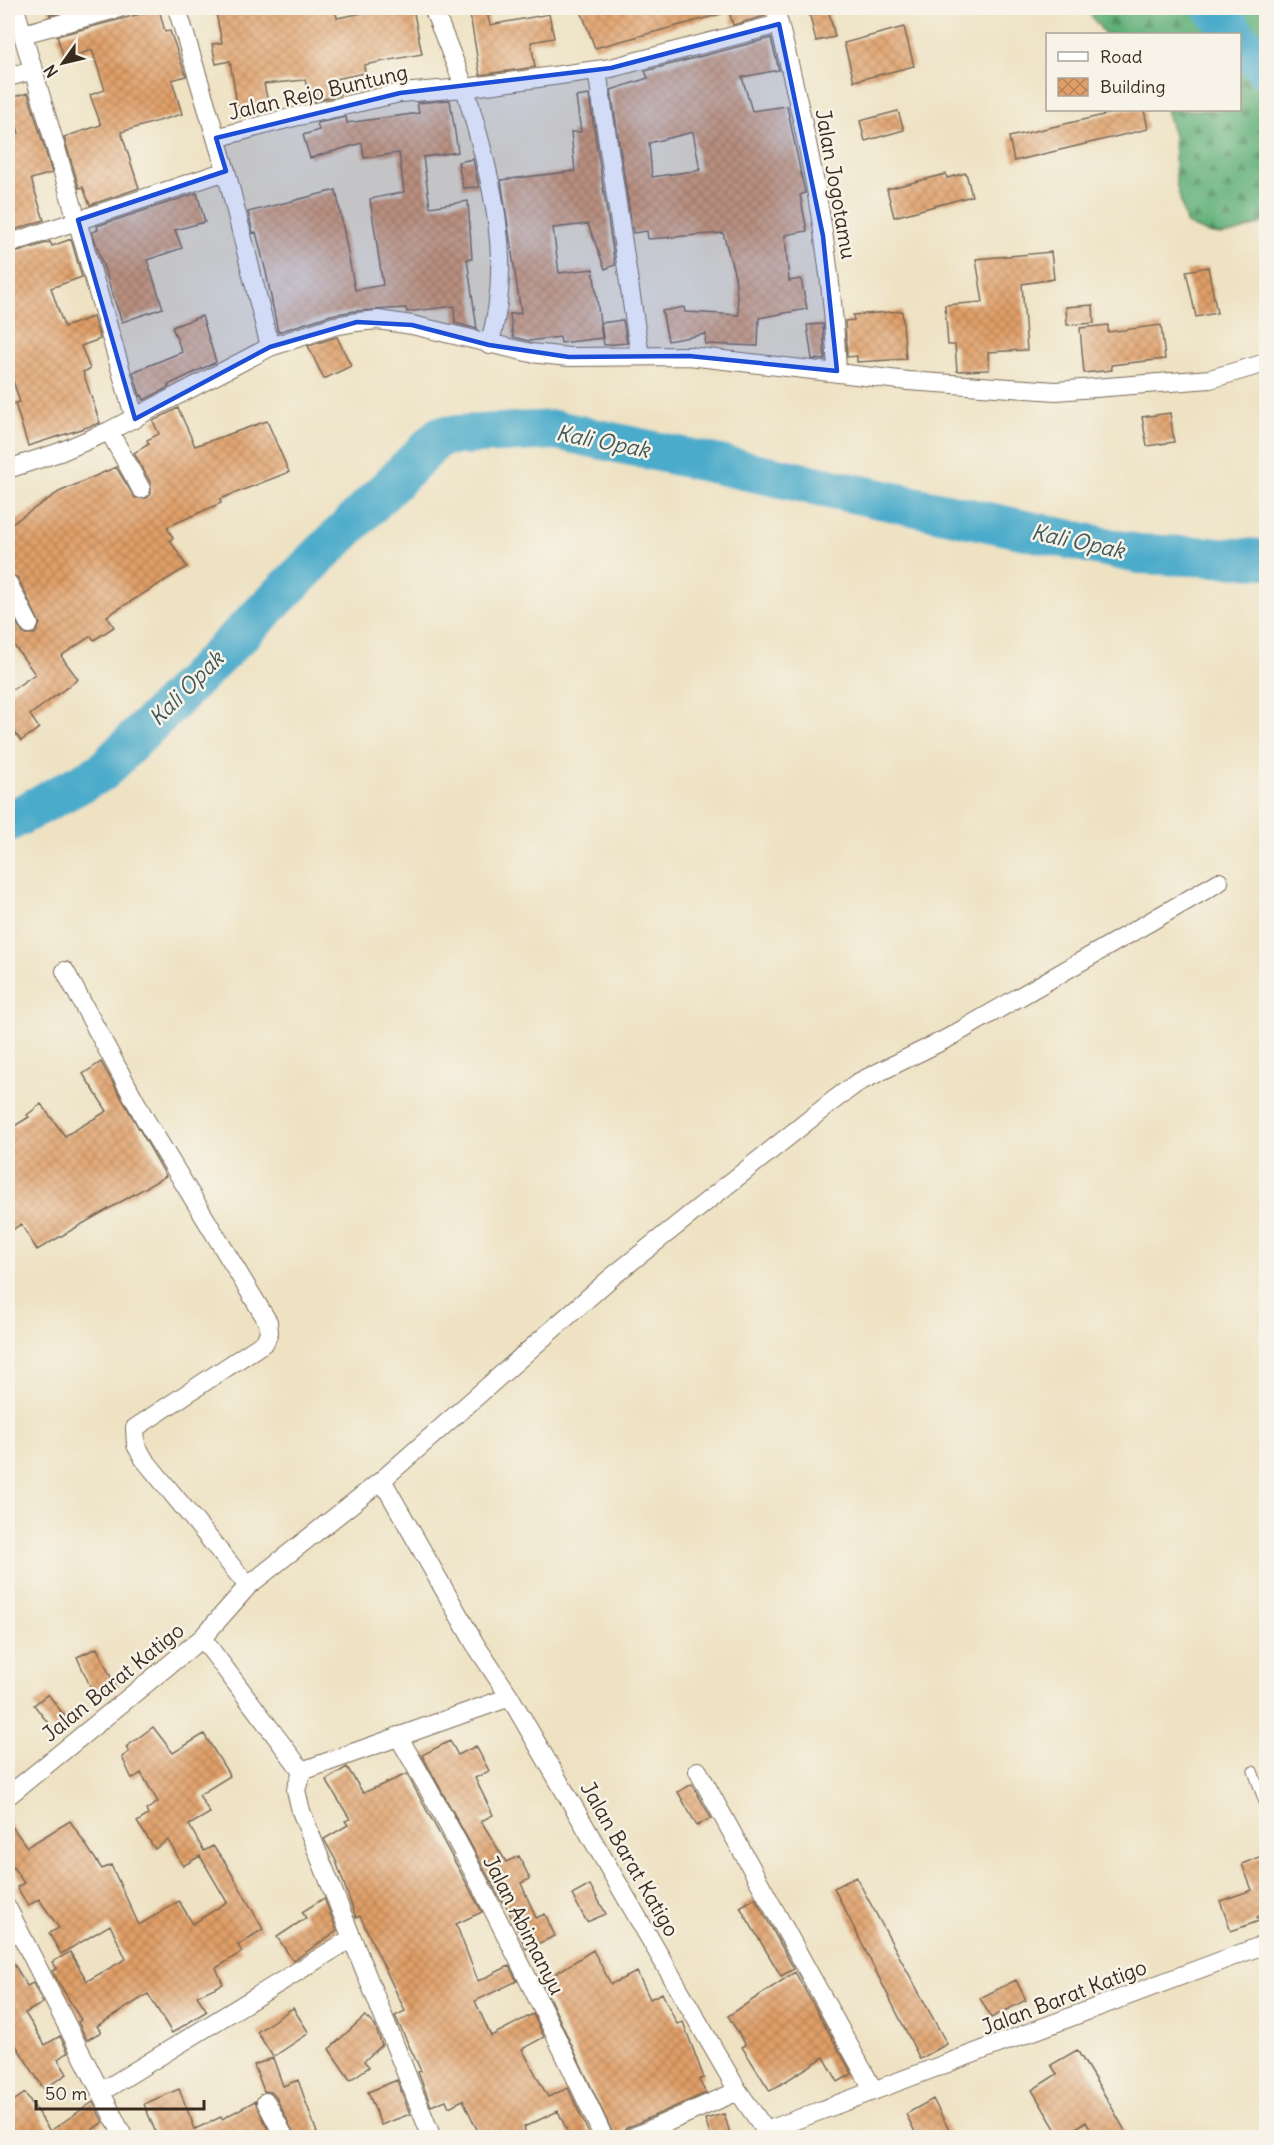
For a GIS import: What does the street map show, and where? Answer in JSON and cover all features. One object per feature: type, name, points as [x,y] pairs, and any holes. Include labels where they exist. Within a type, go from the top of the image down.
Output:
[{"type":"street","points":[[15,8],[135,419]]},
{"type":"street","points":[[23,34],[119,8]]},
{"type":"street","points":[[177,8],[226,171],[270,347]]},
{"type":"street","points":[[434,8],[465,88],[499,220],[499,298],[489,345]]},
{"type":"street","name":"Jalan Rejo Buntung","points":[[216,138],[290,118],[400,93],[465,88],[597,70],[662,57],[777,16]]},
{"type":"street","name":"Jalan Jogotamu","points":[[777,16],[800,109],[835,311],[837,371]]},
{"type":"street","points":[[8,77],[34,70]]},
{"type":"street","points":[[597,70],[640,356]]},
{"type":"street","points":[[8,244],[226,171]]},
{"type":"street","points":[[8,470],[60,452],[135,419],[270,347],[334,326],[378,320],[442,332],[489,345],[569,357],[689,356],[837,371],[908,381],[1056,391],[1210,380],[1266,363]]},
{"type":"street","points":[[109,431],[141,489]]},
{"type":"street","points":[[8,584],[29,624]]},
{"type":"street","points":[[202,1638],[248,1586],[381,1480],[613,1276],[857,1083],[948,1038],[1219,882]]},
{"type":"street","points":[[65,970],[145,1119],[268,1322],[269,1332],[265,1342],[135,1428],[136,1445],[144,1459],[248,1586]]},
{"type":"street","name":"Jalan Barat Katigo","points":[[381,1480],[475,1644],[510,1696],[738,2091],[767,2134],[874,2091],[1266,1944]]},
{"type":"street","name":"Jalan Barat Katigo","points":[[8,1796],[202,1638],[302,1770]]},
{"type":"street","points":[[432,2138],[301,1811],[296,1790],[302,1770],[510,1696]]},
{"type":"street","name":"Jalan Abimanyu","points":[[398,1736],[426,1784],[562,2047],[604,2138]]},
{"type":"street","points":[[698,1771],[874,2091]]},
{"type":"street","points":[[8,1909],[124,2138]]},
{"type":"street","points":[[101,2092],[352,1938]]},
{"type":"street","points":[[631,2138],[738,2091]]},
{"type":"street","points":[[266,2102],[285,2138]]},
{"type":"lane","points":[[1254,1771],[1266,1808]]},
{"type":"highlighted area","points":[[779,24],[823,236],[837,371],[689,356],[569,357],[489,345],[412,325],[357,322],[270,347],[135,419],[78,220],[226,171],[216,138],[400,93],[611,68]]},
{"type":"green space","points":[[1085,8],[1266,8],[1266,221],[1235,233],[1217,235],[1186,223],[1176,183],[1174,136],[1166,111],[1241,111],[1241,33],[1104,33]]},
{"type":"building","points":[[48,8],[78,8],[50,15]]},
{"type":"building","points":[[215,8],[335,8],[337,18],[378,10],[378,8],[413,8],[422,54],[364,65],[365,73],[335,79],[340,95],[311,102],[305,80],[264,84],[270,111],[239,117],[230,61],[216,64],[212,44],[222,43]]},
{"type":"building","points":[[469,8],[486,8],[490,25],[549,14],[554,38],[531,42],[535,67],[480,75]]},
{"type":"building","points":[[580,8],[724,8],[725,13],[595,48]]},
{"type":"building","points":[[728,8],[764,8],[765,16],[733,25]]},
{"type":"building","points":[[808,8],[828,8],[835,37],[816,41]]},
{"type":"building","points":[[159,9],[165,32],[170,31],[186,76],[172,80],[182,114],[121,132],[139,188],[90,205],[83,187],[79,188],[64,137],[101,125],[90,95],[105,90],[92,50],[64,59],[57,36]]},
{"type":"building","points":[[904,27],[914,66],[854,81],[844,43]]},
{"type":"building","points":[[771,38],[779,70],[742,77],[752,111],[787,106],[805,193],[800,195],[807,231],[785,235],[789,281],[801,279],[807,309],[759,318],[758,346],[705,344],[706,334],[668,341],[662,311],[684,307],[685,312],[739,315],[735,276],[723,233],[648,239],[647,231],[633,233],[611,90],[648,78],[645,71]],"holes":[[[693,132],[700,170],[652,177],[649,143]]]},
{"type":"building","points":[[28,93],[52,173],[31,179],[44,220],[8,232],[8,135],[19,133],[9,98]]},
{"type":"building","points":[[589,95],[615,265],[605,269],[588,224],[553,228],[559,273],[593,269],[602,338],[561,343],[560,337],[529,341],[513,337],[510,314],[521,313],[501,180],[575,171],[571,132],[581,132],[576,97]]},
{"type":"building","points":[[450,100],[458,152],[423,157],[430,207],[468,201],[472,259],[467,259],[477,329],[455,323],[454,306],[407,312],[406,308],[355,311],[331,315],[278,332],[256,232],[253,233],[248,212],[336,190],[355,290],[383,285],[370,199],[404,192],[399,153],[364,158],[362,143],[310,158],[303,135],[319,130],[317,123],[346,117],[347,123],[419,113],[417,103]]},
{"type":"building","points":[[898,111],[904,130],[865,141],[860,121]]},
{"type":"building","points":[[1121,111],[1144,111],[1148,129],[1014,161],[1009,137]]},
{"type":"building","points":[[473,159],[479,187],[463,188],[458,162]]},
{"type":"building","points":[[966,173],[972,196],[894,217],[887,189],[946,174],[947,178]]},
{"type":"building","points":[[197,193],[205,222],[175,230],[182,248],[147,260],[163,308],[122,322],[92,232],[98,230],[97,226]]},
{"type":"building","points":[[71,239],[82,277],[51,288],[64,327],[93,317],[100,339],[81,346],[90,369],[83,372],[100,423],[28,446],[15,403],[20,402],[8,366],[8,255],[50,242],[52,246]]},
{"type":"building","points":[[1051,252],[1054,279],[1022,284],[1027,350],[988,352],[989,370],[957,371],[955,345],[948,345],[945,305],[983,302],[976,259]]},
{"type":"building","points":[[1208,267],[1217,313],[1196,317],[1186,271]]},
{"type":"building","points":[[1093,305],[1094,323],[1067,325],[1066,307]]},
{"type":"building","points":[[902,311],[906,359],[857,362],[857,356],[847,357],[845,321],[854,320],[853,315]]},
{"type":"building","points":[[202,316],[216,362],[168,385],[169,387],[144,400],[142,395],[140,396],[133,372],[182,352],[172,327]]},
{"type":"building","points":[[623,320],[627,343],[604,345],[601,323]]},
{"type":"building","points":[[823,324],[825,360],[812,359],[807,325]]},
{"type":"building","points":[[1108,325],[1108,332],[1161,325],[1165,359],[1111,365],[1112,370],[1084,373],[1080,328]]},
{"type":"building","points":[[337,337],[351,366],[324,379],[308,346]]},
{"type":"building","points":[[178,408],[195,446],[267,421],[289,472],[220,499],[221,503],[167,527],[173,538],[170,540],[187,567],[107,616],[114,627],[94,640],[91,636],[61,656],[78,679],[30,715],[39,728],[21,741],[8,723],[8,693],[35,674],[8,637],[8,607],[23,634],[35,634],[40,624],[18,578],[8,572],[8,526],[59,492],[116,467],[135,498],[147,498],[151,494],[151,484],[134,453],[149,444],[147,440],[159,434],[153,421]]},
{"type":"building","points":[[1170,413],[1174,442],[1147,446],[1142,417]]},
{"type":"building","points":[[101,1062],[166,1176],[37,1250],[21,1224],[8,1233],[8,1130],[29,1117],[27,1115],[41,1104],[65,1136],[107,1111],[83,1074]]},
{"type":"building","points":[[97,1648],[116,1688],[95,1697],[77,1657]]},
{"type":"building","points":[[48,1694],[69,1722],[55,1732],[34,1705]]},
{"type":"building","points":[[153,1727],[173,1753],[204,1734],[230,1776],[199,1795],[210,1813],[189,1825],[204,1851],[213,1846],[225,1862],[263,1929],[238,1945],[242,1952],[216,1968],[223,1984],[197,1996],[207,2011],[172,2033],[148,1994],[97,2026],[101,2032],[87,2040],[78,2022],[81,2020],[52,1971],[56,1969],[52,1962],[70,1952],[87,1981],[126,1959],[110,1925],[61,1954],[49,1933],[59,1928],[39,1899],[28,1906],[17,1887],[24,1883],[8,1860],[8,1821],[27,1847],[70,1821],[102,1869],[111,1865],[139,1925],[179,1901],[193,1924],[227,1902],[200,1856],[183,1866],[168,1840],[155,1849],[137,1822],[148,1815],[146,1810],[158,1802],[141,1773],[132,1779],[122,1757],[129,1752],[126,1747]]},
{"type":"building","points":[[450,1741],[458,1755],[476,1746],[489,1771],[475,1778],[493,1815],[481,1821],[506,1862],[519,1856],[530,1879],[521,1883],[536,1918],[545,1914],[555,1936],[526,1949],[504,1901],[502,1902],[422,1755]]},
{"type":"building","points":[[347,1767],[363,1793],[407,1774],[482,1912],[456,1924],[478,1981],[509,1966],[517,1981],[475,2001],[491,2036],[533,2014],[544,2037],[522,2049],[548,2097],[568,2088],[591,2138],[570,2138],[558,2111],[524,2127],[527,2138],[481,2138],[463,2100],[449,2107],[446,2100],[431,2106],[418,2072],[421,2071],[395,2016],[405,2011],[360,1916],[356,1918],[336,1861],[324,1839],[348,1825],[345,1821],[350,1819],[326,1780]]},
{"type":"building","points":[[692,1784],[711,1818],[697,1826],[678,1792]]},
{"type":"building","points":[[1266,1854],[1266,1922],[1262,1915],[1257,1917],[1259,1921],[1231,1931],[1220,1901],[1252,1890],[1242,1864]]},
{"type":"building","points":[[856,1877],[947,2044],[920,2059],[834,1888]]},
{"type":"building","points":[[590,1885],[606,1914],[587,1922],[572,1895]]},
{"type":"building","points":[[324,1898],[337,1931],[293,1961],[277,1937],[306,1918],[302,1912]]},
{"type":"building","points":[[755,1898],[794,1969],[781,1976],[740,1907]]},
{"type":"building","points":[[593,1950],[611,1984],[637,1972],[650,1999],[662,1993],[677,2024],[683,2022],[704,2078],[699,2080],[706,2093],[626,2128],[620,2138],[615,2138],[542,1982]]},
{"type":"building","points":[[8,1954],[27,1986],[33,1983],[43,2003],[25,2013],[45,2045],[60,2036],[68,2052],[58,2059],[67,2074],[44,2089],[8,2033]]},
{"type":"building","points":[[795,1972],[852,2074],[838,2082],[824,2057],[770,2091],[742,2047],[746,2045],[728,2016]]},
{"type":"building","points":[[1016,1980],[1026,2000],[991,2018],[980,1998]]},
{"type":"building","points":[[293,2008],[309,2033],[273,2057],[257,2032]]},
{"type":"building","points":[[365,2016],[375,2026],[382,2045],[364,2061],[369,2067],[350,2080],[329,2049]]},
{"type":"building","points":[[1077,2050],[1129,2138],[1095,2138],[1086,2122],[1060,2137],[1032,2090],[1057,2074],[1051,2065]]},
{"type":"building","points":[[273,2058],[283,2086],[298,2080],[317,2133],[296,2138],[276,2097],[271,2092],[264,2091],[254,2065]]},
{"type":"building","points":[[397,2080],[410,2114],[381,2125],[368,2092]]},
{"type":"building","points":[[179,2089],[195,2129],[221,2117],[222,2119],[255,2101],[272,2138],[158,2138],[144,2104]]},
{"type":"building","points":[[25,2093],[50,2131],[93,2102],[103,2122],[80,2138],[8,2138],[8,2105]]},
{"type":"building","points":[[933,2099],[953,2138],[918,2138],[906,2114]]},
{"type":"building","points":[[724,2114],[730,2133],[711,2138],[705,2119]]},
{"type":"waterway","points":[[1213,8],[1235,33]]},
{"type":"waterway","points":[[1241,40],[1266,70]]},
{"type":"waterway","name":"Kali Opak","points":[[8,822],[102,772],[440,436],[556,430],[1138,554],[1266,559]]}]
